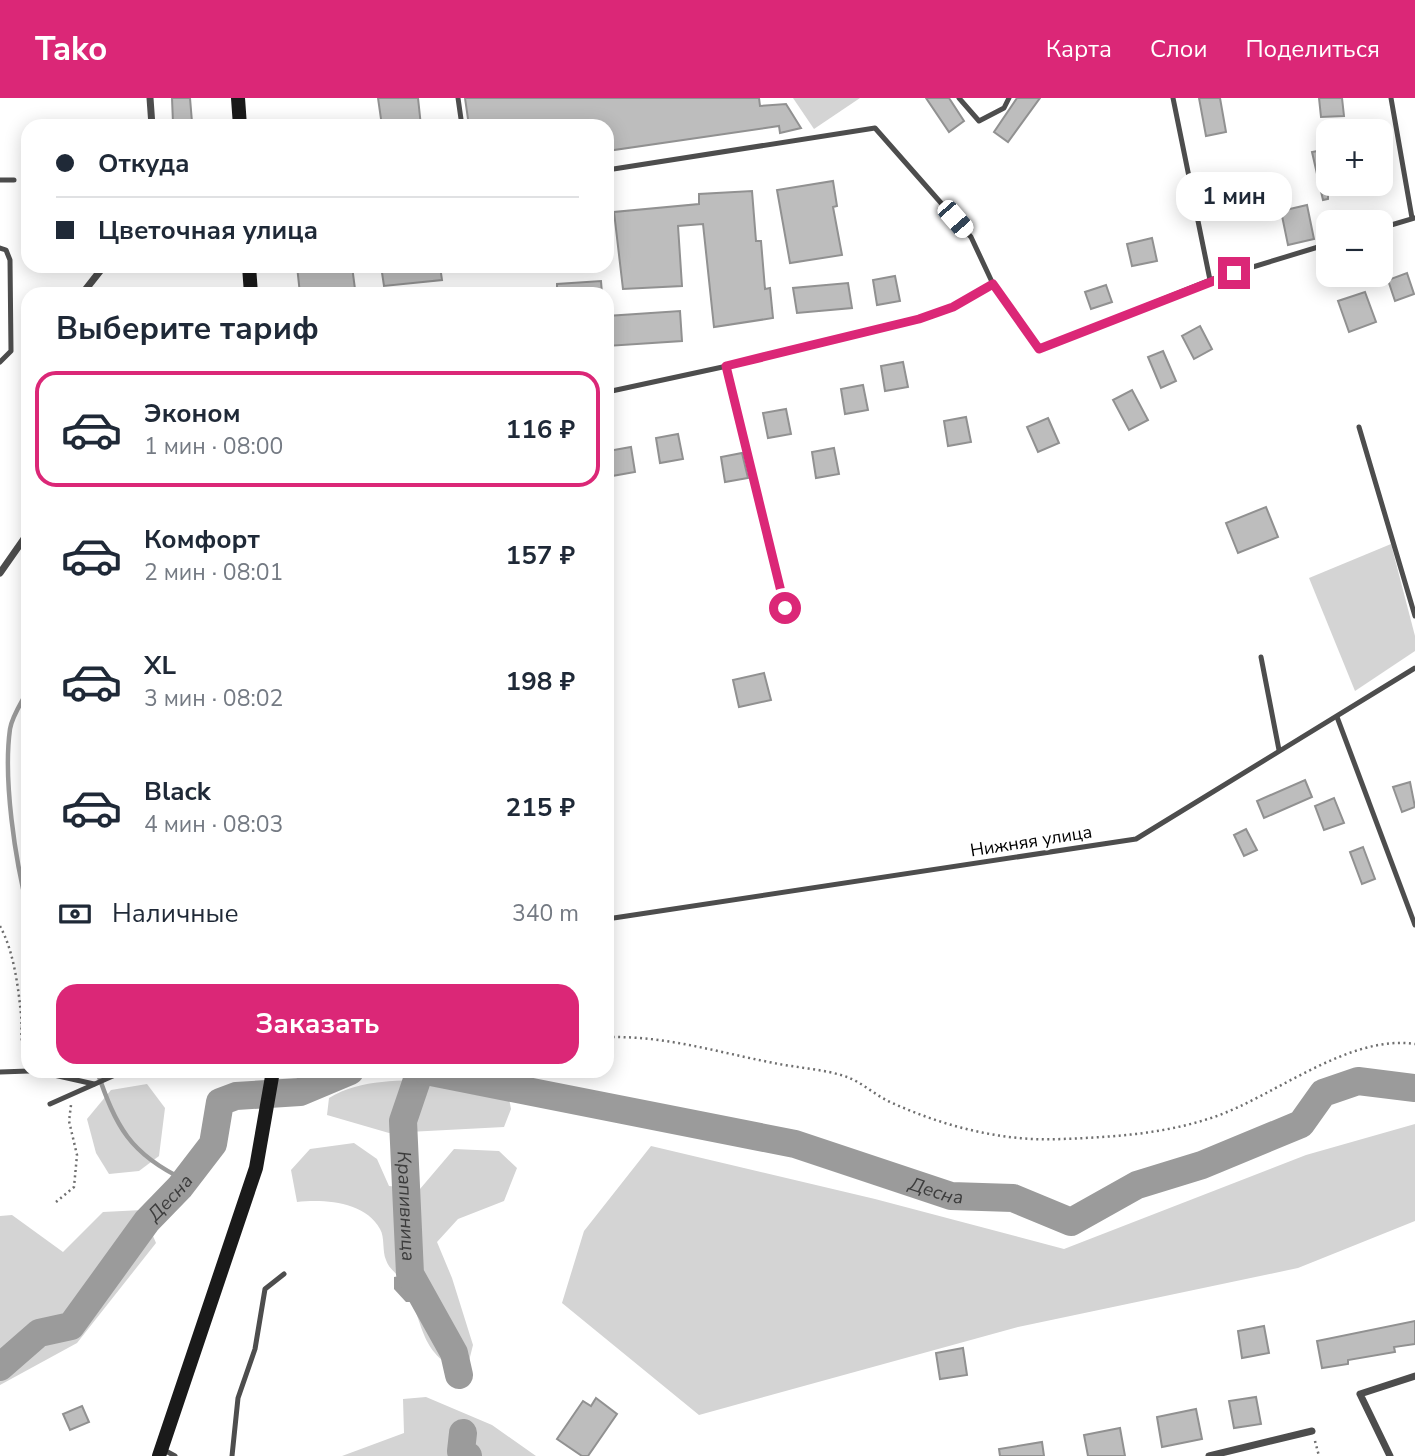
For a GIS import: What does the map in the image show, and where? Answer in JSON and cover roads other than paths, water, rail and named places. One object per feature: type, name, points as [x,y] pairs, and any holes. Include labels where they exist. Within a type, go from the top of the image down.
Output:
[{"type":"street","points":[[150,98],[152,119]]},
{"type":"street","points":[[238,98],[240,119]]},
{"type":"street","points":[[0,573],[21,543]]},
{"type":"street","points":[[165,1454],[256,1168],[272,1078]]},
{"type":"street","points":[[1390,1456],[1360,1394],[1415,1376]]},
{"type":"street","points":[[1209,1456],[1312,1431]]},
{"type":"lane","points":[[458,98],[461,119]]},
{"type":"lane","points":[[959,98],[979,121],[1004,108],[1009,98]]},
{"type":"lane","points":[[1173,98],[1210,280]]},
{"type":"lane","points":[[1391,98],[1413,218],[1393,224]]},
{"type":"lane","points":[[614,169],[875,128],[971,237],[993,284],[1039,349],[1210,280],[1316,248]]},
{"type":"lane","points":[[0,180],[14,180]]},
{"type":"lane","points":[[0,248],[6,250],[10,260],[10,351],[0,362]]},
{"type":"lane","points":[[614,390],[726,366],[919,319],[953,307],[993,284]]},
{"type":"lane","points":[[726,366],[785,608]]},
{"type":"lane","points":[[1359,427],[1415,615]]},
{"type":"lane","points":[[1261,657],[1279,750]]},
{"type":"lane","name":"Нижняя улица","points":[[614,918],[1136,838],[1415,668]]},
{"type":"lane","points":[[1337,717],[1415,925]]},
{"type":"lane","points":[[0,1072],[21,1071]]},
{"type":"lane","points":[[66,1078],[97,1085]]},
{"type":"lane","points":[[50,1104],[110,1078]]},
{"type":"lane","points":[[232,1456],[238,1398],[254,1349],[264,1289],[285,1274]]},
{"type":"waterway","points":[[21,703],[11,724],[8,749],[9,795],[21,876]]},
{"type":"waterway","points":[[100,1078],[119,1123],[138,1149],[166,1170],[185,1180]]},
{"type":"waterway","name":"Десна","points":[[0,1367],[39,1333],[71,1326],[147,1221],[180,1187],[213,1144],[220,1102],[236,1096],[300,1092],[333,1078]]},
{"type":"waterway","name":"Крапивница","points":[[418,1078],[403,1121],[410,1274],[454,1353],[459,1375]]},
{"type":"waterway","name":"Десна","points":[[461,1078],[795,1144],[951,1196],[1013,1198],[1071,1222],[1137,1185],[1202,1165],[1301,1124],[1323,1093],[1358,1081],[1415,1088]]},
{"type":"waterway","name":"Крапивница","points":[[463,1433],[461,1451],[468,1456]]}]
